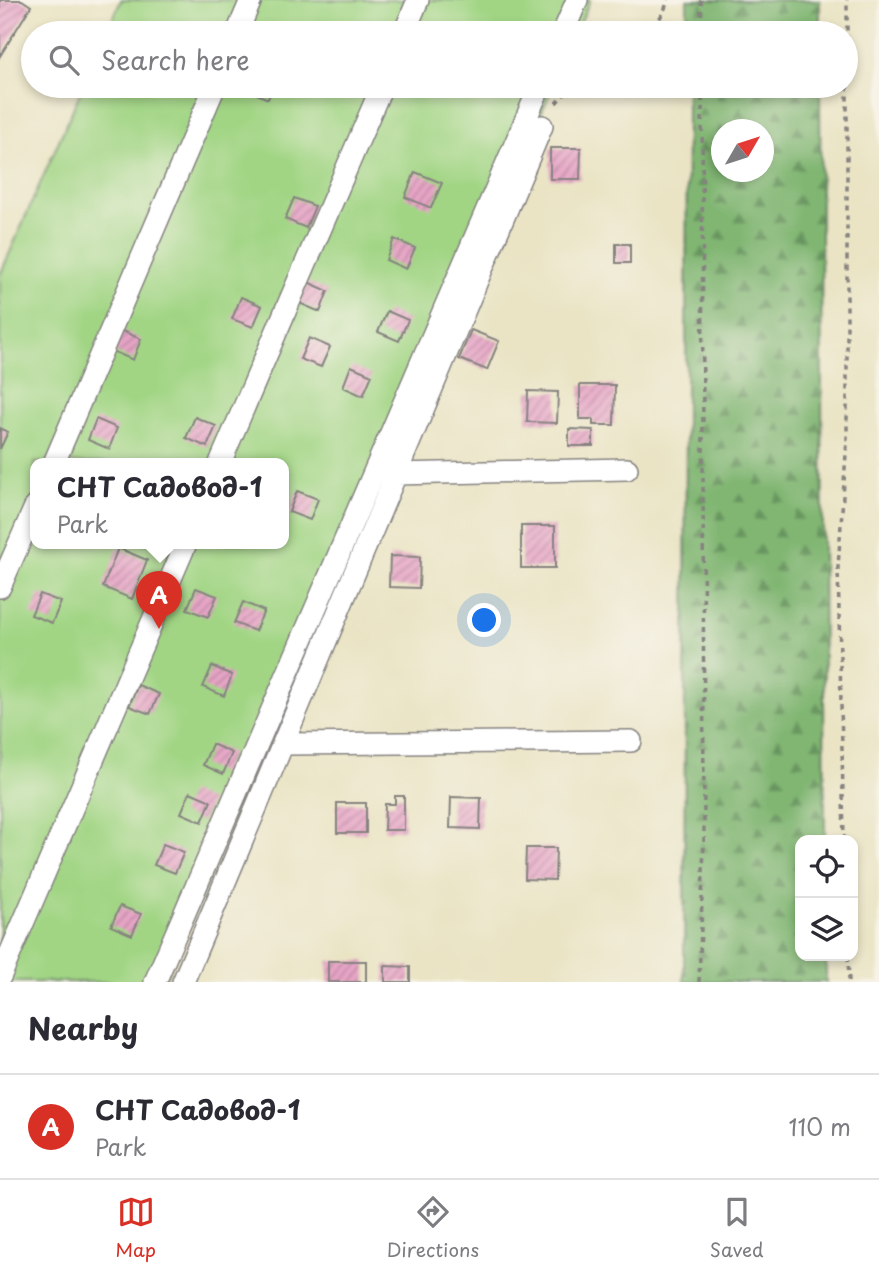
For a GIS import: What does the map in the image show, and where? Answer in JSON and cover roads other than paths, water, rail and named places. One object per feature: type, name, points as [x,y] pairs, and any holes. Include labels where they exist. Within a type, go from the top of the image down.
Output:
[{"type":"street","points":[[242,21],[251,0]]},
{"type":"street","points":[[409,21],[418,0]]},
{"type":"street","points":[[568,21],[577,0]]},
{"type":"street","points":[[56,458],[210,98]]},
{"type":"street","points":[[222,458],[377,98]]},
{"type":"street","points":[[155,982],[535,98]]},
{"type":"street","points":[[183,982],[542,126]]},
{"type":"street","points":[[396,474],[626,469]]},
{"type":"street","points":[[0,587],[30,518]]},
{"type":"street","points":[[0,977],[183,549]]},
{"type":"street","points":[[283,744],[631,741]]},
{"type":"place","name":"СНТ Садовод-1","points":[[159,629]]}]
